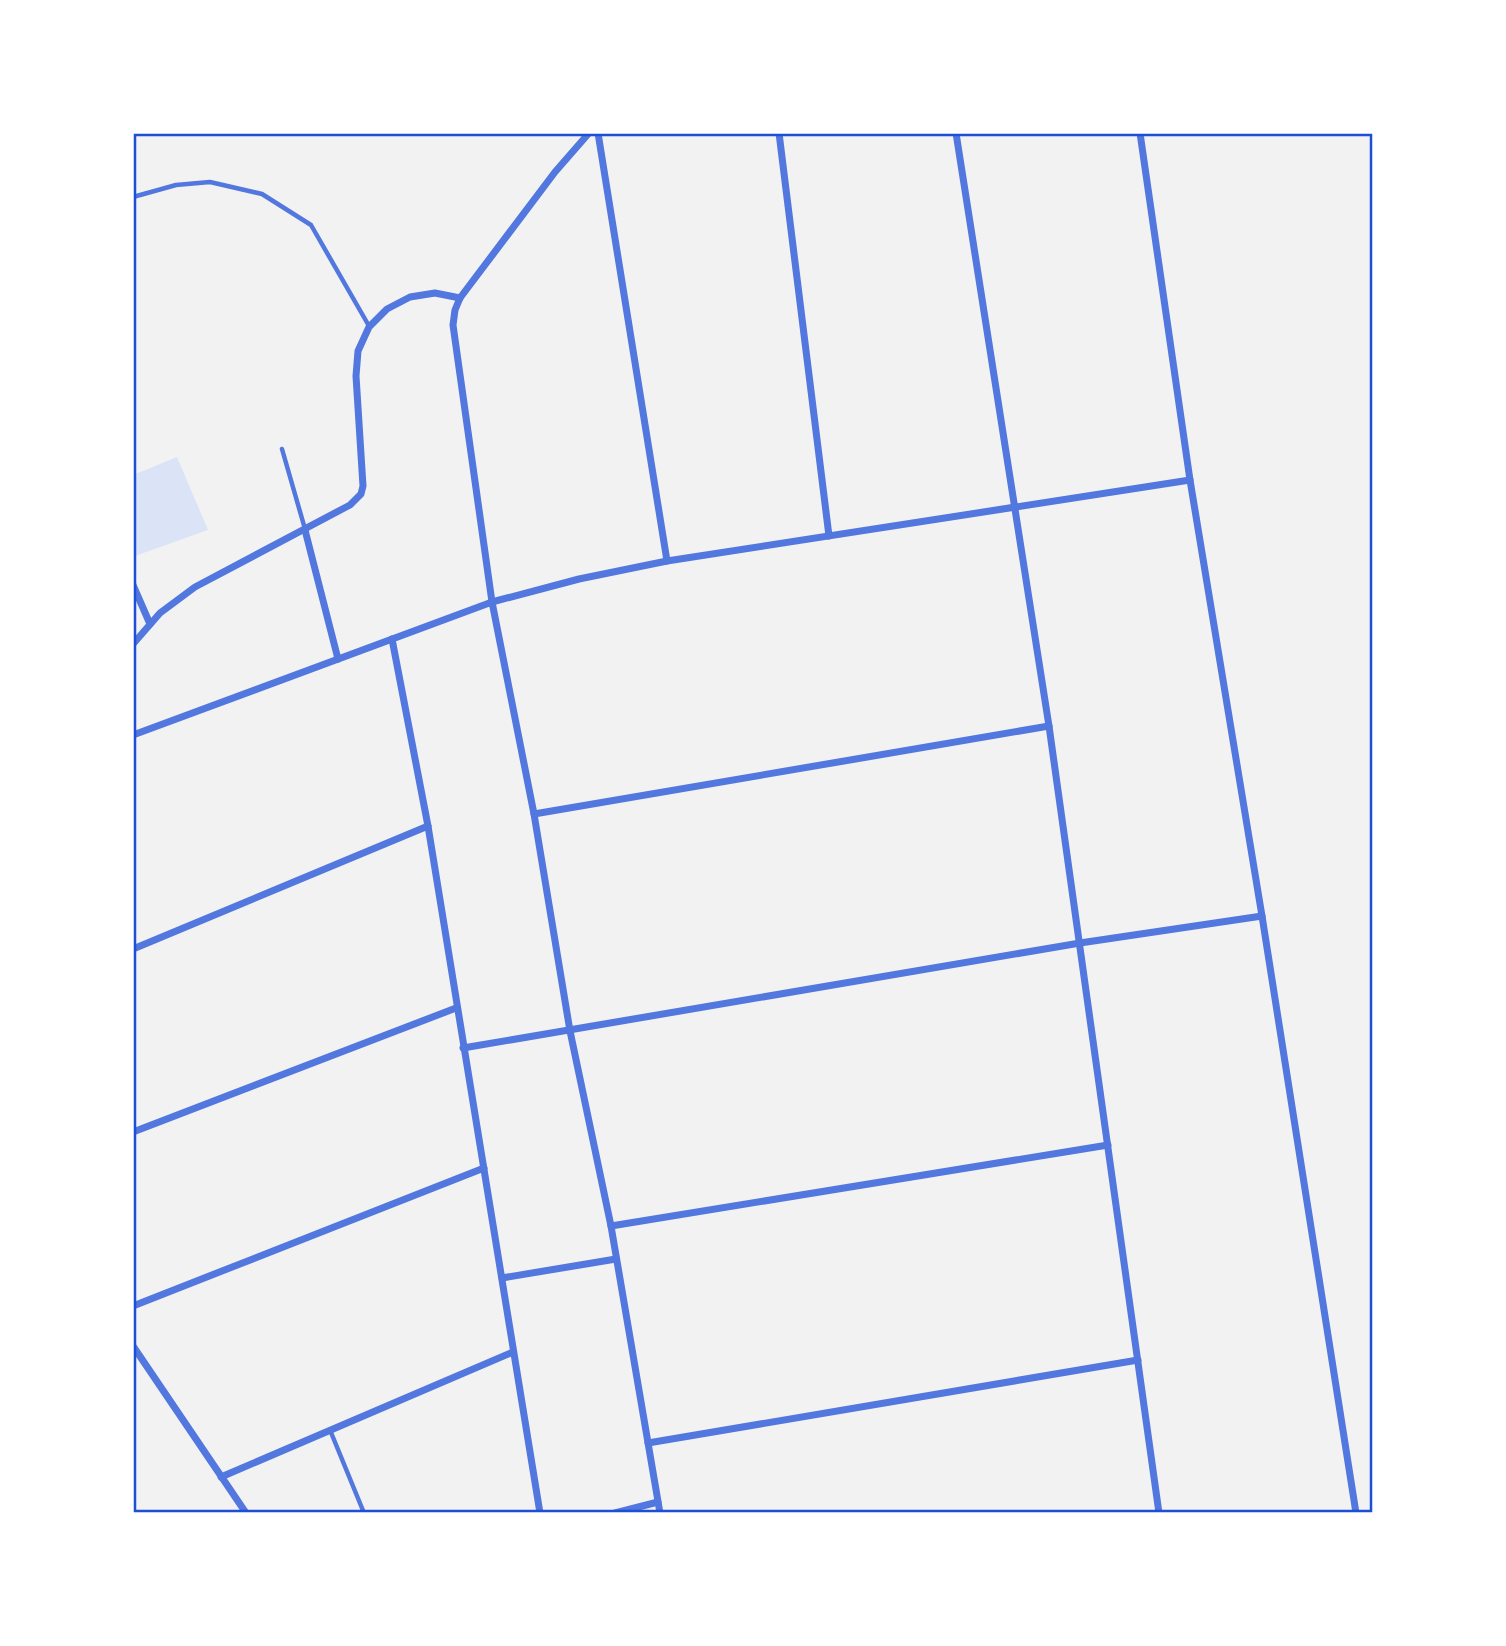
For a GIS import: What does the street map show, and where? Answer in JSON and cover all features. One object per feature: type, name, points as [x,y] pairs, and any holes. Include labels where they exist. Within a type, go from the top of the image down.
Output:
[{"type":"street","points":[[589,133],[555,172],[460,298],[454,317],[454,340],[492,602],[534,814],[570,1031],[611,1226],[660,1513]]},
{"type":"street","points":[[598,133],[667,561]]},
{"type":"street","points":[[779,133],[829,536]]},
{"type":"street","points":[[956,133],[1049,726],[1159,1513]]},
{"type":"street","points":[[1140,133],[1190,480],[1356,1513]]},
{"type":"street","points":[[133,644],[170,604],[195,587],[350,505],[361,494],[363,486],[356,376],[359,351],[369,327],[387,309],[410,297],[435,293],[460,298]]},
{"type":"street","points":[[133,735],[492,602],[579,579],[667,561],[1190,480]]},
{"type":"street","points":[[305,530],[338,659]]},
{"type":"street","points":[[133,585],[150,624]]},
{"type":"street","points":[[392,639],[428,826],[540,1513]]},
{"type":"street","points":[[534,814],[1049,726]]},
{"type":"street","points":[[133,949],[428,826]]},
{"type":"street","points":[[463,1048],[1080,943],[1262,916]]},
{"type":"street","points":[[133,1132],[456,1008]]},
{"type":"street","points":[[611,1226],[1108,1145]]},
{"type":"street","points":[[133,1306],[484,1168]]},
{"type":"street","points":[[502,1278],[616,1259]]},
{"type":"street","points":[[133,1346],[246,1513]]},
{"type":"street","points":[[221,1477],[513,1352]]},
{"type":"street","points":[[648,1443],[1138,1360]]},
{"type":"street","points":[[615,1513],[658,1502]]},
{"type":"lane","points":[[133,197],[176,185],[210,182],[262,194],[312,225],[369,327]]},
{"type":"lane","points":[[282,449],[305,530]]},
{"type":"lane","points":[[330,1430],[364,1513]]},
{"type":"shaded area","points":[[177,457],[208,530],[135,556],[133,475]]}]
